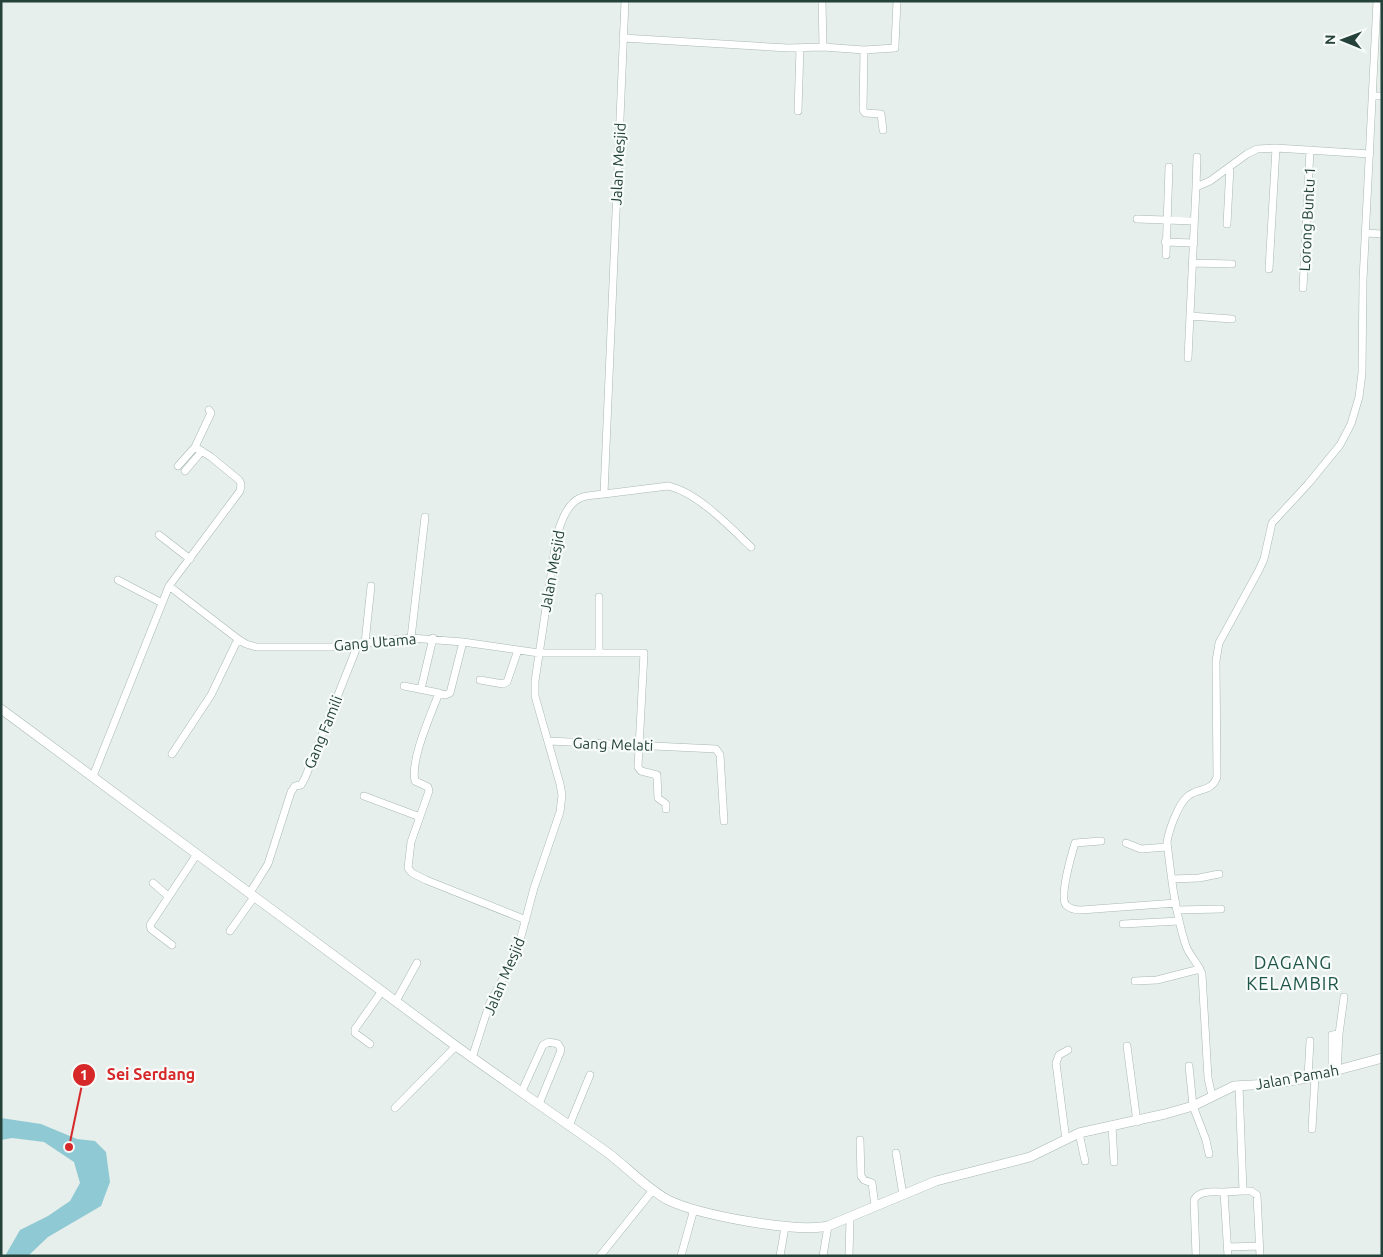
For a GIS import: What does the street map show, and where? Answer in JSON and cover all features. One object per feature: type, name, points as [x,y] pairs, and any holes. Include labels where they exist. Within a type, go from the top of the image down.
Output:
[{"type":"street","name":"Jalan Mesjid","points":[[472,1058],[490,1005],[512,962],[539,873],[558,822],[562,804],[560,784],[535,696],[535,681],[560,524],[569,508],[580,498],[604,494],[625,1]]},
{"type":"street","points":[[822,1],[823,47]]},
{"type":"street","points":[[623,38],[800,48],[823,47],[864,50],[894,48],[897,1]]},
{"type":"street","points":[[1212,1096],[1208,1082],[1207,1038],[1200,969],[1185,946],[1179,921],[1167,847],[1168,834],[1183,802],[1190,794],[1210,787],[1215,783],[1216,661],[1219,643],[1264,559],[1272,523],[1308,484],[1340,445],[1352,424],[1361,381],[1363,280],[1367,233],[1377,1]]},
{"type":"street","points":[[798,111],[800,48]]},
{"type":"street","points":[[864,50],[863,112],[881,114],[883,130]]},
{"type":"street","points":[[1372,96],[1382,96]]},
{"type":"street","points":[[1196,187],[1210,181],[1252,151],[1262,148],[1370,154]]},
{"type":"street","points":[[1269,269],[1276,148]]},
{"type":"street","name":"Lorong Buntu 1","points":[[1304,288],[1310,150]]},
{"type":"street","points":[[1188,358],[1197,157]]},
{"type":"street","points":[[1166,255],[1169,167]]},
{"type":"street","points":[[1227,224],[1230,167]]},
{"type":"street","points":[[1137,219],[1194,221]]},
{"type":"street","points":[[1367,233],[1382,234]]},
{"type":"street","points":[[1165,242],[1194,243]]},
{"type":"street","points":[[1193,263],[1232,264]]},
{"type":"street","points":[[1190,316],[1232,319]]},
{"type":"street","points":[[181,469],[198,449],[211,413],[209,410]]},
{"type":"street","points":[[93,776],[169,586],[239,494],[241,488],[239,480],[198,449]]},
{"type":"street","points":[[604,494],[668,486],[677,488],[684,491],[719,518],[751,547]]},
{"type":"street","points":[[411,638],[425,517]]},
{"type":"street","points":[[159,535],[190,559]]},
{"type":"street","points":[[118,580],[162,603]]},
{"type":"street","name":"Gang Utama","points":[[169,586],[238,639],[246,644],[262,648],[361,645],[411,638],[433,638],[539,653],[644,653],[638,745]]},
{"type":"street","name":"Gang Famili","points":[[230,931],[268,864],[291,792],[295,786],[301,785],[305,778],[361,645],[371,586]]},
{"type":"street","points":[[598,652],[600,597]]},
{"type":"street","points":[[421,689],[433,638]]},
{"type":"street","points":[[172,754],[210,695],[238,639]]},
{"type":"street","points":[[404,686],[445,695],[450,693],[463,642]]},
{"type":"street","points":[[480,680],[503,684],[507,682],[518,650]]},
{"type":"street","points":[[439,693],[423,736],[414,771],[415,781],[428,787],[429,791],[409,854],[408,868],[426,880],[526,920]]},
{"type":"street","name":"Jalan Pamah","points":[[1,709],[472,1058],[522,1091],[617,1160],[653,1190],[670,1201],[694,1209],[785,1227],[810,1228],[828,1226],[948,1178],[1030,1158],[1079,1134],[1112,1125],[1137,1122],[1193,1106],[1228,1088],[1312,1077],[1382,1058]]},
{"type":"street","name":"Gang Melati","points":[[549,742],[712,748],[719,752],[724,821]]},
{"type":"street","points":[[638,745],[638,770],[657,775],[658,798],[666,804],[666,809]]},
{"type":"street","points":[[364,796],[420,817]]},
{"type":"street","points":[[1101,841],[1074,843],[1063,896],[1066,905],[1070,908],[1081,910],[1176,907],[1221,909]]},
{"type":"street","points":[[1126,844],[1141,849],[1167,847]]},
{"type":"street","points":[[172,945],[150,926],[197,854]]},
{"type":"street","points":[[1172,879],[1199,878],[1219,874]]},
{"type":"street","points":[[152,883],[168,896]]},
{"type":"street","points":[[1123,924],[1179,921]]},
{"type":"street","points":[[396,1001],[417,963]]},
{"type":"street","points":[[1135,981],[1157,980],[1200,969]]},
{"type":"street","points":[[370,1044],[356,1034],[355,1029],[382,991]]},
{"type":"street","points":[[1334,1072],[1344,997]]},
{"type":"street","points":[[1310,1041],[1312,1129]]},
{"type":"street","points":[[522,1091],[543,1045],[549,1042],[558,1044],[561,1049],[560,1053],[539,1104]]},
{"type":"street","points":[[395,1108],[456,1046]]},
{"type":"street","points":[[1127,1046],[1137,1122]]},
{"type":"street","points":[[1066,1140],[1056,1063],[1059,1055],[1068,1050]]},
{"type":"street","points":[[1190,1066],[1193,1106],[1206,1140],[1209,1154]]},
{"type":"street","points":[[569,1126],[590,1075]]},
{"type":"street","points":[[1239,1086],[1243,1191]]},
{"type":"street","points":[[1112,1125],[1114,1162]]},
{"type":"street","points":[[1079,1134],[1085,1161]]},
{"type":"street","points":[[860,1140],[862,1176],[864,1180],[872,1183],[875,1206]]},
{"type":"street","points":[[896,1153],[903,1195]]},
{"type":"street","points":[[600,1256],[653,1190]]},
{"type":"street","points":[[1196,1256],[1195,1196],[1199,1193],[1251,1190],[1257,1195],[1260,1256]]},
{"type":"street","points":[[1224,1192],[1228,1256]]},
{"type":"street","points":[[681,1256],[694,1209]]},
{"type":"street","points":[[849,1256],[850,1218]]},
{"type":"street","points":[[823,1256],[828,1226]]},
{"type":"street","points":[[780,1256],[785,1227]]},
{"type":"street","points":[[1228,1248],[1260,1246]]},
{"type":"water","points":[[1,1118],[41,1124],[77,1139],[95,1141],[106,1152],[110,1182],[101,1206],[48,1237],[28,1256],[5,1256],[20,1230],[48,1216],[70,1201],[80,1183],[74,1162],[44,1142],[12,1138],[1,1140]]},
{"type":"place","name":"Sei Serdang","points":[[69,1147]]},
{"type":"district","name":"DAGANG KELAMBIR","points":[[1293,972]]}]
